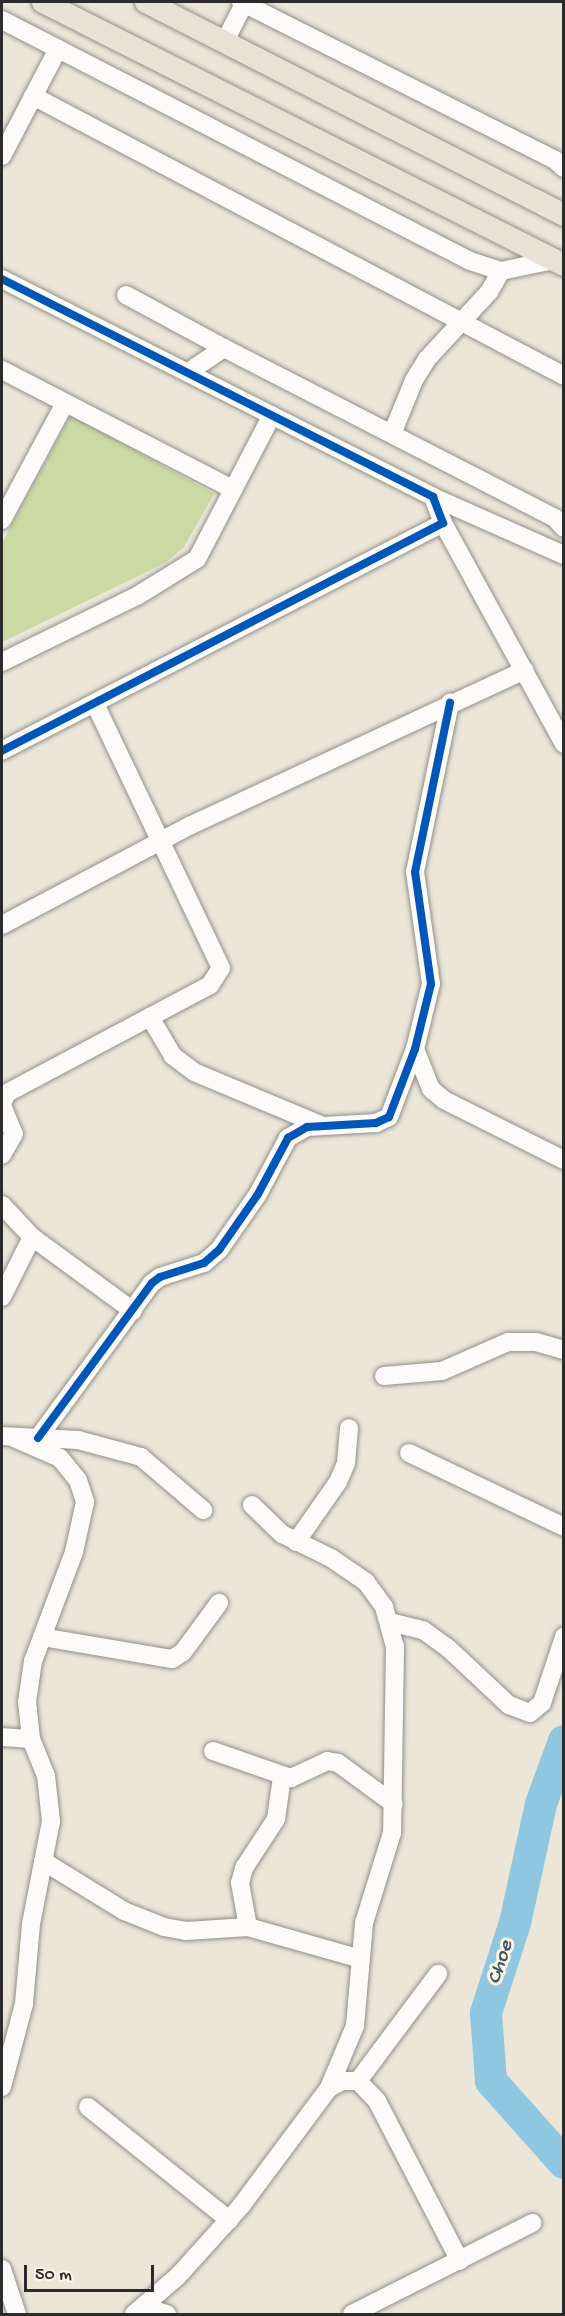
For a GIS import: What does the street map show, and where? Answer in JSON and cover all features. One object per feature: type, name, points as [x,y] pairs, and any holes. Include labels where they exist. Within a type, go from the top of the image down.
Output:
[{"type":"main road","points":[[43,2],[558,262]]},
{"type":"main road","points":[[146,2],[564,215]]},
{"type":"street","points":[[225,41],[243,2],[555,160],[564,168]]},
{"type":"street","points":[[2,20],[470,261],[501,271],[558,262]]},
{"type":"street","points":[[2,156],[58,49]]},
{"type":"street","points":[[33,96],[461,324],[564,376]]},
{"type":"street","points":[[392,434],[427,359],[489,292],[501,271]]},
{"type":"street","points":[[2,279],[190,371],[433,497],[564,555]]},
{"type":"street","points":[[126,296],[555,518],[564,528]]},
{"type":"street","points":[[190,371],[224,348]]},
{"type":"street","points":[[2,370],[233,489]]},
{"type":"street","points":[[2,520],[65,403]]},
{"type":"street","points":[[2,662],[137,596],[197,559],[272,415]]},
{"type":"street","points":[[433,497],[443,523],[564,744]]},
{"type":"street","points":[[2,751],[443,523]]},
{"type":"street","points":[[2,925],[158,841],[525,670]]},
{"type":"street","points":[[39,1438],[160,1277],[189,1270],[212,1257],[258,1194],[288,1138],[307,1127],[376,1123],[389,1117],[415,1049],[431,984],[415,872],[450,703]]},
{"type":"street","points":[[2,1155],[14,1134],[2,1104],[7,1093],[210,985],[221,968],[158,841],[95,704]]},
{"type":"street","points":[[150,1017],[173,1056],[194,1072],[321,1125]]},
{"type":"street","points":[[415,1049],[431,1089],[444,1100],[564,1160]]},
{"type":"street","points":[[2,1205],[32,1237],[133,1311]]},
{"type":"street","points":[[2,1297],[32,1237]]},
{"type":"street","points":[[384,1376],[442,1371],[508,1342],[536,1342],[564,1350]]},
{"type":"street","points":[[296,1542],[338,1482],[346,1464],[349,1428]]},
{"type":"street","points":[[8,1437],[108,1445],[141,1457],[203,1510]]},
{"type":"street","points":[[2,2087],[24,2004],[31,1924],[51,1821],[50,1797],[31,1739],[27,1702],[33,1661],[85,1517],[85,1502],[78,1480],[60,1458],[8,1437]]},
{"type":"street","points":[[409,1454],[564,1527]]},
{"type":"street","points":[[139,2311],[229,2220],[329,2088],[355,2026],[369,1904],[392,1833],[395,1647],[390,1622],[366,1582],[331,1558],[296,1542],[252,1505]]},
{"type":"street","points":[[42,1637],[172,1659],[183,1652],[219,1603]]},
{"type":"street","points":[[390,1622],[423,1630],[448,1648],[509,1705],[530,1713],[542,1703],[564,1637]]},
{"type":"street","points":[[2,1737],[31,1739]]},
{"type":"street","points":[[213,1751],[282,1777],[291,1778],[327,1761],[339,1763],[394,1804]]},
{"type":"street","points":[[248,1927],[240,1882],[244,1868],[276,1819],[282,1777]]},
{"type":"street","points":[[43,1861],[124,1911],[164,1927],[186,1931],[248,1927],[361,1959]]},
{"type":"street","points":[[358,2081],[438,1974]]},
{"type":"street","points":[[329,2088],[343,2081],[358,2081],[377,2101],[460,2261]]},
{"type":"street","points":[[88,2107],[229,2220]]},
{"type":"street","points":[[352,2314],[532,2223]]},
{"type":"street","points":[[2,2269],[17,2314]]},
{"type":"street","points":[[139,2311],[167,2314]]},
{"type":"green space","points":[[71,415],[214,494],[184,547],[165,563],[2,642],[2,543]]},
{"type":"waterway","name":"Choe","points":[[564,1741],[541,1804],[515,1923],[486,2013],[491,2081],[564,2163]]},
{"type":"cycle path","points":[[2,279],[433,497],[443,523],[2,751]]},
{"type":"cycle path","points":[[38,1438],[152,1283],[160,1277],[204,1263],[219,1250],[258,1194],[288,1138],[307,1127],[376,1123],[389,1117],[415,1049],[431,984],[415,872],[450,703]]}]
